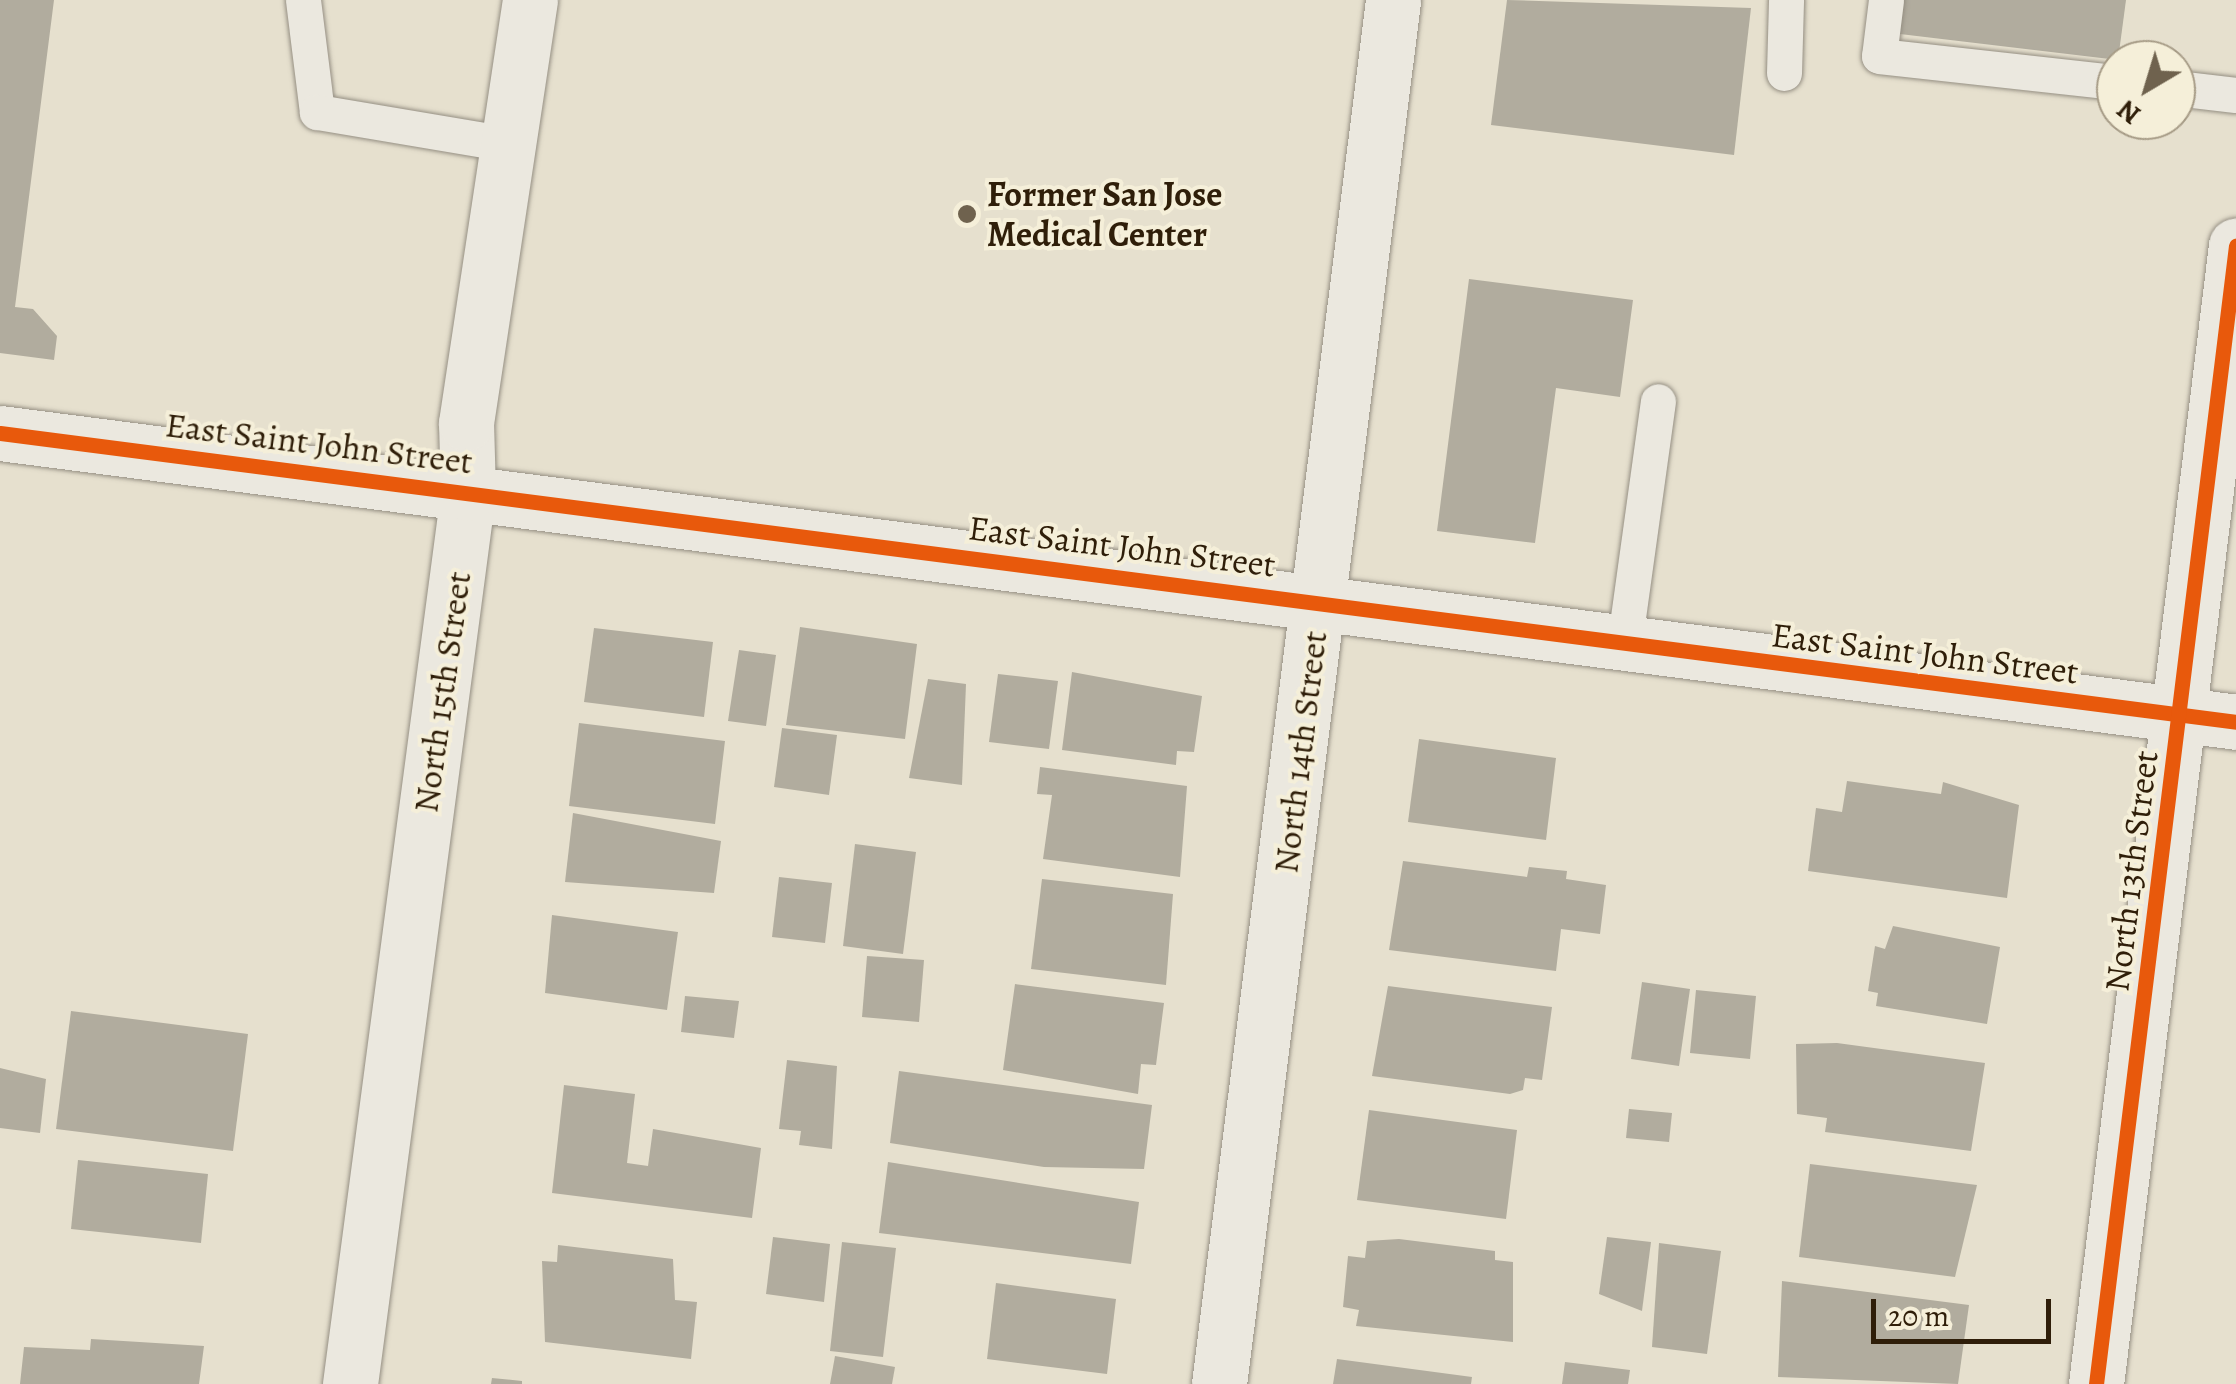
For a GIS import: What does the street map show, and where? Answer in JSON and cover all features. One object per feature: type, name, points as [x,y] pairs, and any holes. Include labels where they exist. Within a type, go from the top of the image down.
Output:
[{"type":"street","name":"North 15th Street","points":[[350,1384],[468,493],[466,423],[530,0]]},
{"type":"street","name":"North 14th Street","points":[[1219,1384],[1393,0]]},
{"type":"street","name":"North 13th Street","points":[[2096,1384],[2236,246]]},
{"type":"street","name":"East Saint John Street","points":[[0,433],[1318,600],[1624,646],[2236,722]]},
{"type":"lane","points":[[303,0],[317,112],[508,144]]},
{"type":"lane","points":[[1784,72],[1786,0]]},
{"type":"lane","points":[[1886,0],[1880,56],[2096,80]]},
{"type":"lane","points":[[2196,90],[2236,94]]},
{"type":"lane","points":[[1624,646],[1658,401]]},
{"type":"building","points":[[0,0],[54,0],[15,307],[33,309],[57,336],[54,360],[0,353]]},
{"type":"building","points":[[1507,0],[1751,8],[1734,155],[1491,125]]},
{"type":"building","points":[[1904,0],[2126,0],[2121,40],[2096,40],[2096,57],[1900,34]]},
{"type":"building","points":[[1469,279],[1633,300],[1620,397],[1556,388],[1535,543],[1437,531]]},
{"type":"building","points":[[800,627],[917,644],[905,739],[786,725]]},
{"type":"building","points":[[594,628],[713,642],[704,717],[584,702]]},
{"type":"building","points":[[739,650],[776,655],[766,726],[728,721]]},
{"type":"building","points":[[1072,672],[1202,696],[1194,752],[1177,751],[1176,765],[1062,750]]},
{"type":"building","points":[[998,674],[1058,681],[1049,749],[989,742]]},
{"type":"building","points":[[928,679],[966,684],[962,785],[909,778]]},
{"type":"building","points":[[579,723],[725,741],[715,824],[569,806]]},
{"type":"building","points":[[782,728],[837,735],[829,795],[774,787]]},
{"type":"building","points":[[1419,739],[1556,758],[1546,840],[1408,822]]},
{"type":"building","points":[[1040,767],[1187,786],[1180,877],[1043,859],[1052,795],[1037,794]]},
{"type":"building","points":[[1847,781],[1941,794],[1943,782],[2019,805],[2007,898],[1808,871],[1816,808],[1842,812]]},
{"type":"building","points":[[573,813],[721,841],[714,893],[565,882]]},
{"type":"building","points":[[855,844],[916,852],[903,954],[843,946]]},
{"type":"building","points":[[1403,861],[1527,877],[1529,867],[1567,871],[1566,879],[1606,885],[1600,934],[1561,929],[1556,971],[1389,950]]},
{"type":"building","points":[[779,877],[832,883],[825,943],[772,937]]},
{"type":"building","points":[[1042,879],[1173,894],[1166,985],[1031,969]]},
{"type":"building","points":[[552,915],[678,932],[667,1010],[545,993]]},
{"type":"building","points":[[1893,926],[2000,947],[1987,1024],[1876,1006],[1878,993],[1868,991],[1875,946],[1885,949]]},
{"type":"building","points":[[867,956],[924,960],[919,1022],[862,1017]]},
{"type":"building","points":[[1642,982],[1690,989],[1679,1066],[1631,1059]]},
{"type":"building","points":[[1015,984],[1164,1003],[1156,1065],[1141,1064],[1138,1094],[1003,1070]]},
{"type":"building","points":[[1388,986],[1552,1007],[1542,1080],[1525,1078],[1523,1090],[1510,1094],[1372,1076]]},
{"type":"building","points":[[1696,990],[1756,996],[1750,1059],[1690,1053]]},
{"type":"building","points":[[685,996],[739,1001],[734,1038],[681,1032]]},
{"type":"building","points":[[71,1011],[248,1034],[233,1151],[56,1129]]},
{"type":"building","points":[[1837,1043],[1985,1063],[1971,1151],[1825,1132],[1827,1118],[1797,1114],[1796,1044]]},
{"type":"building","points":[[787,1060],[837,1066],[832,1149],[799,1145],[801,1131],[779,1129]]},
{"type":"building","points":[[0,1068],[46,1079],[40,1133],[0,1128]]},
{"type":"building","points":[[899,1071],[1152,1105],[1144,1169],[1044,1167],[890,1143]]},
{"type":"building","points":[[564,1085],[635,1094],[627,1163],[648,1166],[653,1129],[761,1148],[752,1218],[552,1193]]},
{"type":"building","points":[[1629,1109],[1672,1113],[1669,1142],[1626,1138]]},
{"type":"building","points":[[1369,1110],[1517,1130],[1506,1219],[1357,1200]]},
{"type":"building","points":[[78,1160],[208,1174],[201,1243],[71,1229]]},
{"type":"building","points":[[888,1162],[1139,1202],[1131,1264],[879,1233]]},
{"type":"building","points":[[1810,1164],[1977,1185],[1955,1277],[1799,1257]]},
{"type":"building","points":[[773,1237],[830,1244],[824,1302],[766,1294]]},
{"type":"building","points":[[1607,1237],[1651,1242],[1642,1311],[1599,1294]]},
{"type":"building","points":[[1399,1239],[1495,1251],[1495,1260],[1513,1262],[1513,1342],[1356,1326],[1359,1310],[1343,1307],[1348,1256],[1365,1258],[1367,1241]]},
{"type":"building","points":[[842,1242],[896,1248],[883,1357],[830,1351]]},
{"type":"building","points":[[1659,1243],[1721,1251],[1707,1354],[1652,1347]]},
{"type":"building","points":[[558,1245],[673,1259],[675,1300],[697,1302],[691,1359],[545,1342],[542,1261],[557,1262]]},
{"type":"building","points":[[1782,1281],[1969,1305],[1958,1384],[1778,1377]]},
{"type":"building","points":[[996,1283],[1116,1299],[1107,1374],[987,1359]]},
{"type":"building","points":[[91,1339],[204,1346],[199,1384],[20,1384],[24,1347],[90,1350]]},
{"type":"building","points":[[835,1356],[895,1367],[892,1384],[830,1384]]},
{"type":"building","points":[[1337,1359],[1472,1377],[1471,1384],[1333,1384]]},
{"type":"building","points":[[1565,1362],[1630,1370],[1628,1384],[1562,1384]]},
{"type":"building","points":[[492,1378],[522,1381],[522,1384],[491,1384]]},
{"type":"cycle path","points":[[2096,1384],[2236,246]]},
{"type":"cycle path","points":[[0,433],[2236,722]]},
{"type":"place","name":"Former San Jose Medical Center","points":[[967,214]]}]
